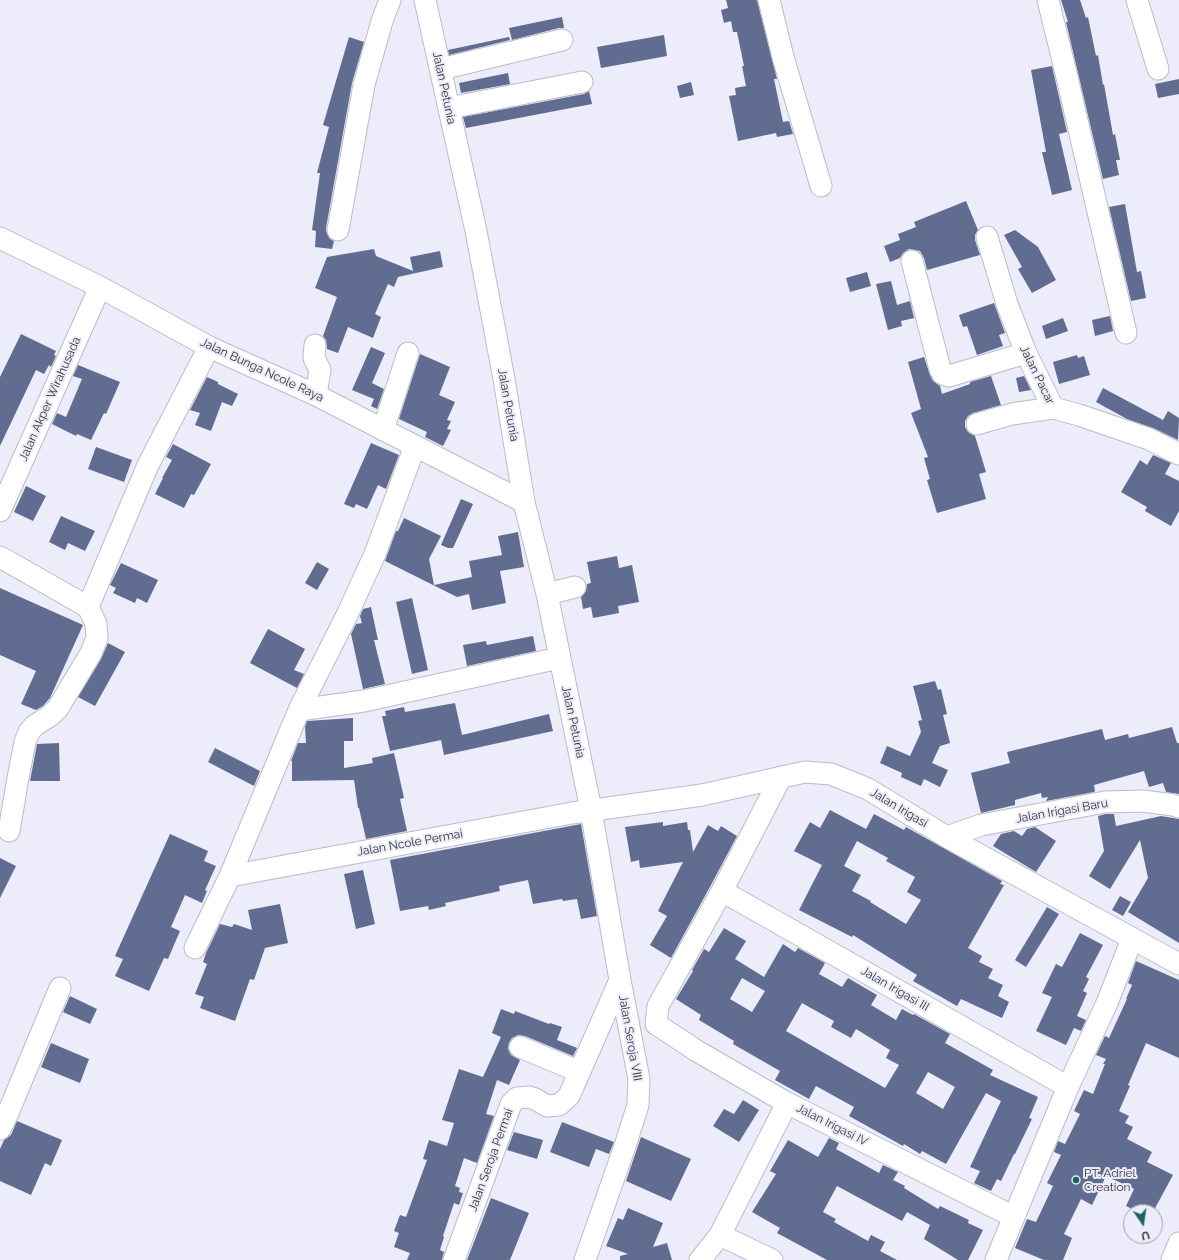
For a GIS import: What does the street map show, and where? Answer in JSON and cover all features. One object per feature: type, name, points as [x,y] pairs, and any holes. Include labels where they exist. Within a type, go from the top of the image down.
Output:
[{"type":"street","points":[[338,230],[364,85],[382,21],[390,0]]},
{"type":"street","name":"Jalan Petunia","points":[[425,0],[476,231],[504,379],[524,502],[547,594],[591,810]]},
{"type":"street","points":[[769,0],[783,57],[821,186]]},
{"type":"street","points":[[1048,0],[1126,332]]},
{"type":"street","points":[[1137,0],[1158,69]]},
{"type":"street","points":[[441,69],[562,40]]},
{"type":"street","points":[[449,108],[582,82]]},
{"type":"street","name":"Jalan Pacar","points":[[987,237],[1007,304],[1026,353],[1053,408],[1079,415],[1149,439],[1179,454]]},
{"type":"street","name":"Jalan Bunga Ncole Raya","points":[[0,238],[100,287],[209,347],[316,395],[524,502]]},
{"type":"street","points":[[912,261],[938,361],[943,374],[949,376],[1026,353]]},
{"type":"street","name":"Jalan Akper Wirahusada","points":[[0,511],[100,287]]},
{"type":"street","points":[[315,344],[314,358],[320,370],[316,395]]},
{"type":"street","points":[[88,607],[148,465],[209,347]]},
{"type":"street","points":[[383,430],[408,353]]},
{"type":"street","points":[[977,424],[1012,414],[1053,408]]},
{"type":"street","points":[[195,948],[230,876],[299,710],[347,615],[375,554],[415,446]]},
{"type":"street","points":[[0,557],[88,607],[96,624],[97,638],[91,653],[58,708],[51,715],[34,726],[29,732],[25,742],[9,831]]},
{"type":"street","points":[[547,594],[575,587]]},
{"type":"street","points":[[299,710],[364,701],[559,658]]},
{"type":"street","name":"Jalan Irigasi","points":[[591,810],[702,795],[805,772],[831,774],[868,790],[947,836],[1179,964]]},
{"type":"street","points":[[631,1036],[656,1024],[658,1006],[722,891],[781,777]]},
{"type":"street","name":"Jalan Irigasi Baru","points":[[947,836],[981,825],[1105,802],[1143,801],[1179,807]]},
{"type":"street","name":"Jalan Ncole Permai","points":[[230,876],[591,810]]},
{"type":"street","name":"Jalan Seroja VIII","points":[[585,1260],[638,1106],[639,1079],[620,980],[591,810]]},
{"type":"street","name":"Jalan Irigasi III","points":[[722,891],[1068,1087]]},
{"type":"street","points":[[996,1260],[1132,939]]},
{"type":"street","name":"Jalan Seroja Permai","points":[[454,1260],[511,1104],[517,1098],[529,1097],[547,1106],[559,1105],[568,1096],[620,980]]},
{"type":"street","points":[[0,1129],[60,988]]},
{"type":"street","name":"Jalan Irigasi IV","points":[[656,1024],[697,1051],[787,1103],[1014,1217]]},
{"type":"street","points":[[520,1047],[580,1072]]},
{"type":"street","points":[[700,1260],[720,1235],[787,1103]]},
{"type":"street","points":[[720,1235],[772,1260]]},
{"type":"street","points":[[1172,1260],[1179,1243]]},
{"type":"building","points":[[726,0],[757,0],[777,79],[774,79],[783,122],[789,121],[793,134],[777,137],[776,133],[738,141],[729,96],[736,95],[735,88],[746,86],[742,66],[744,66],[737,32],[733,32],[731,21],[724,23],[721,10],[728,8]]},
{"type":"building","points":[[1061,0],[1080,0],[1086,18],[1088,17],[1096,56],[1098,55],[1113,135],[1115,134],[1120,160],[1116,160],[1119,175],[1103,179],[1066,22],[1068,22]]},
{"type":"building","points":[[562,17],[564,28],[512,40],[509,28]]},
{"type":"building","points":[[664,35],[667,56],[601,68],[597,47]]},
{"type":"building","points":[[349,37],[364,42],[352,83],[326,228],[330,239],[334,241],[332,249],[315,247],[316,231],[312,230],[320,173],[317,173],[329,127],[323,125]]},
{"type":"building","points":[[509,37],[510,40],[449,55],[448,50]]},
{"type":"building","points":[[1052,66],[1067,132],[1059,134],[1072,190],[1052,195],[1042,152],[1046,152],[1031,70]]},
{"type":"building","points":[[508,73],[510,84],[461,93],[459,83]]},
{"type":"building","points":[[1179,79],[1179,94],[1158,98],[1155,84]]},
{"type":"building","points":[[691,82],[694,95],[680,98],[677,86]]},
{"type":"building","points":[[589,91],[592,104],[466,128],[463,117],[584,94]]},
{"type":"building","points":[[966,201],[978,230],[975,235],[975,240],[980,255],[927,270],[924,258],[920,251],[909,249],[903,253],[900,258],[890,262],[884,246],[900,240],[898,234],[916,227],[914,222]]},
{"type":"building","points":[[1125,204],[1137,272],[1141,271],[1146,298],[1131,301],[1109,207]]},
{"type":"building","points":[[1015,230],[1038,247],[1056,280],[1032,293],[1018,269],[1022,267],[1004,235]]},
{"type":"building","points":[[374,249],[376,256],[413,271],[410,257],[440,251],[443,267],[398,277],[394,287],[388,284],[375,314],[381,317],[373,338],[348,327],[338,353],[327,349],[326,340],[323,336],[337,297],[315,288],[327,257]]},
{"type":"building","points":[[867,272],[871,286],[850,292],[846,278]]},
{"type":"building","points":[[891,281],[897,305],[910,301],[914,318],[901,321],[902,326],[888,330],[876,284]]},
{"type":"building","points":[[994,303],[1005,333],[999,335],[1003,346],[977,355],[967,326],[963,327],[959,315]]},
{"type":"building","points":[[1110,316],[1113,331],[1095,336],[1092,320]]},
{"type":"building","points":[[1063,318],[1068,331],[1046,339],[1042,326]]},
{"type":"building","points":[[21,334],[56,351],[54,355],[56,356],[51,367],[49,365],[44,374],[36,370],[0,446],[0,377]]},
{"type":"building","points":[[371,347],[385,353],[372,383],[384,389],[377,409],[371,406],[374,399],[352,390]]},
{"type":"building","points":[[420,354],[450,367],[439,395],[455,402],[447,420],[451,421],[447,429],[451,430],[443,446],[425,437],[427,432],[399,419]]},
{"type":"building","points":[[1077,355],[1078,358],[1084,356],[1090,375],[1059,384],[1053,362]]},
{"type":"building","points":[[924,357],[930,375],[933,381],[940,386],[942,394],[970,384],[970,382],[991,376],[1001,405],[973,413],[968,416],[965,421],[965,427],[968,432],[975,436],[986,472],[979,474],[986,499],[937,513],[927,480],[930,479],[924,458],[928,457],[911,413],[921,409],[908,362]]},
{"type":"building","points":[[78,365],[120,382],[106,414],[104,413],[91,440],[77,434],[76,436],[52,424],[57,413],[66,417],[82,379],[73,376]]},
{"type":"building","points":[[1024,376],[1031,390],[1019,392],[1016,378]]},
{"type":"building","points":[[207,377],[238,394],[232,406],[222,402],[211,431],[195,425],[200,413],[190,410]]},
{"type":"building","points":[[1103,388],[1163,420],[1168,411],[1179,418],[1178,440],[1153,428],[1127,419],[1096,402]]},
{"type":"building","points":[[371,443],[399,455],[386,489],[378,485],[367,509],[356,504],[354,508],[344,504]]},
{"type":"building","points":[[173,444],[211,464],[194,495],[191,494],[184,508],[155,494],[172,460],[166,457]]},
{"type":"building","points":[[96,447],[132,460],[124,482],[88,469]]},
{"type":"building","points":[[1153,455],[1171,463],[1165,474],[1179,481],[1179,511],[1171,526],[1145,511],[1147,507],[1121,492],[1140,460],[1147,465]]},
{"type":"building","points":[[26,486],[46,496],[33,521],[14,512]]},
{"type":"building","points":[[461,499],[473,504],[453,548],[448,548],[441,545]]},
{"type":"building","points":[[61,516],[95,531],[85,551],[68,543],[65,550],[49,542]]},
{"type":"building","points":[[404,518],[441,536],[429,559],[434,585],[472,577],[469,561],[502,555],[498,536],[518,532],[524,567],[500,571],[506,603],[472,610],[469,594],[457,597],[385,561],[396,531],[398,531]]},
{"type":"building","points":[[617,556],[619,568],[632,565],[639,602],[618,606],[619,613],[593,618],[591,607],[583,609],[581,597],[586,591],[587,584],[591,583],[587,562]]},
{"type":"building","points":[[317,562],[329,569],[317,590],[305,583]]},
{"type":"building","points":[[121,563],[158,580],[147,603],[137,598],[135,603],[113,593],[116,588],[110,585]]},
{"type":"building","points":[[0,588],[83,625],[50,698],[43,706],[36,710],[21,704],[36,671],[0,655]]},
{"type":"building","points":[[412,598],[428,670],[412,674],[396,602]]},
{"type":"building","points":[[371,607],[378,640],[374,640],[385,684],[363,689],[351,634],[356,624],[362,623],[360,616],[363,609]]},
{"type":"building","points":[[268,629],[305,649],[294,670],[304,674],[297,688],[250,663]]},
{"type":"building","points":[[533,636],[536,651],[467,666],[463,645],[486,641],[487,645]]},
{"type":"building","points":[[108,643],[125,652],[95,706],[78,697],[101,659]]},
{"type":"building","points":[[935,681],[938,690],[941,689],[947,714],[943,715],[950,743],[940,746],[932,763],[948,770],[940,787],[924,779],[921,786],[901,777],[902,773],[880,763],[887,746],[910,756],[921,732],[918,721],[922,720],[913,686]]},
{"type":"building","points":[[455,703],[462,735],[549,714],[553,731],[444,755],[441,740],[390,751],[382,716],[386,716],[385,711],[404,707],[405,712]]},
{"type":"building","points":[[353,718],[353,741],[344,741],[344,768],[373,763],[372,758],[394,753],[404,798],[400,799],[407,831],[366,839],[358,808],[354,780],[292,781],[291,761],[298,743],[306,743],[305,727],[307,721]]},
{"type":"building","points":[[1172,727],[1177,743],[1179,743],[1179,794],[1166,792],[1163,783],[1149,787],[1144,771],[1094,785],[1094,792],[1046,801],[1048,797],[1042,798],[1041,793],[1015,800],[1015,805],[981,813],[971,773],[1010,763],[1007,752],[1102,729],[1105,740],[1128,734],[1129,738]]},
{"type":"building","points":[[59,743],[60,781],[30,781],[37,744]]},
{"type":"building","points":[[215,748],[260,771],[254,786],[208,762]]},
{"type":"building","points":[[830,810],[866,829],[874,814],[904,830],[906,827],[1002,881],[1000,884],[1004,885],[968,948],[982,956],[979,962],[993,969],[988,978],[1003,985],[998,996],[1009,1002],[1002,1018],[961,999],[957,1006],[913,981],[917,975],[853,935],[852,937],[799,910],[822,865],[794,851],[810,822],[820,828]],"holes":[[[857,841],[888,858],[886,861],[915,877],[907,892],[921,900],[906,924],[870,902],[871,901],[852,891],[861,875],[844,866]]]},
{"type":"building","points":[[1114,814],[1116,826],[1161,816],[1179,819],[1179,943],[1128,912],[1148,878],[1140,840],[1110,889],[1089,876],[1104,851],[1098,816]]},
{"type":"building","points":[[663,822],[663,826],[687,822],[688,830],[690,830],[693,852],[708,825],[718,831],[721,826],[737,836],[671,958],[650,945],[667,916],[658,911],[683,862],[640,868],[639,860],[631,862],[625,827]]},
{"type":"building","points":[[581,824],[597,916],[581,919],[577,899],[563,901],[562,899],[533,904],[528,880],[499,886],[500,891],[445,903],[446,906],[429,910],[428,906],[400,911],[390,860]]},
{"type":"building","points":[[1035,827],[1056,841],[1036,872],[993,846],[1001,834],[1014,831],[1022,836],[1027,829]]},
{"type":"building","points":[[170,834],[208,851],[204,861],[216,866],[205,890],[207,891],[202,903],[185,895],[171,927],[180,931],[168,959],[164,958],[149,991],[115,976],[123,959],[115,956]]},
{"type":"building","points":[[0,858],[16,866],[0,898]]},
{"type":"building","points":[[363,870],[375,924],[356,929],[344,874]]},
{"type":"building","points":[[1120,896],[1131,902],[1123,916],[1112,910]]},
{"type":"building","points":[[280,904],[288,943],[265,948],[254,980],[250,979],[235,1021],[200,1008],[204,997],[195,994],[207,964],[203,962],[206,953],[220,924],[232,927],[234,924],[252,930],[248,910]]},
{"type":"building","points":[[1047,907],[1059,914],[1026,967],[1015,960]]},
{"type":"building","points":[[724,928],[746,941],[735,959],[764,977],[783,944],[795,952],[798,948],[825,963],[819,974],[842,987],[848,978],[877,995],[871,1005],[896,1020],[902,1009],[950,1034],[945,1043],[993,1070],[990,1075],[1038,1097],[1029,1118],[1032,1119],[1001,1181],[997,1179],[991,1191],[974,1183],[980,1171],[970,1167],[1001,1101],[986,1093],[946,1164],[922,1151],[920,1154],[904,1144],[903,1146],[849,1116],[854,1107],[816,1086],[809,1099],[775,1080],[780,1071],[733,1044],[734,1041],[699,1020],[701,1015],[676,999],[704,949],[709,952]],"holes":[[[742,978],[765,991],[752,1012],[730,999]],[[802,1003],[834,1021],[831,1027],[851,1038],[856,1029],[890,1050],[886,1058],[899,1065],[885,1088],[786,1031]],[[928,1072],[955,1087],[943,1109],[916,1093]]]},
{"type":"building","points":[[1080,933],[1103,945],[1086,977],[1089,979],[1083,991],[1087,993],[1077,1016],[1086,1020],[1081,1031],[1074,1028],[1066,1045],[1036,1031],[1052,997],[1042,993],[1056,964],[1062,967]]},
{"type":"building","points":[[1136,961],[1179,980],[1179,1058],[1146,1043],[1128,1085],[1130,1086],[1119,1111],[1129,1116],[1125,1123],[1133,1127],[1127,1139],[1152,1152],[1147,1162],[1173,1175],[1157,1204],[1127,1204],[1134,1189],[1106,1176],[1092,1205],[1081,1199],[1064,1234],[1072,1238],[1063,1260],[1044,1260],[1015,1248],[1027,1219],[1036,1222],[1053,1186],[1047,1183],[1061,1155],[1054,1152],[1058,1141],[1065,1144],[1080,1114],[1074,1111],[1084,1090],[1093,1094],[1106,1059],[1096,1055],[1105,1036],[1109,1038],[1127,999],[1132,985],[1128,983]]},
{"type":"building","points":[[70,996],[97,1009],[90,1024],[63,1012]]},
{"type":"building","points":[[501,1009],[514,1014],[515,1011],[549,1024],[562,1027],[557,1040],[577,1048],[573,1056],[525,1036],[518,1035],[512,1038],[508,1049],[511,1055],[520,1060],[509,1085],[497,1080],[486,1114],[494,1116],[477,1163],[464,1158],[455,1186],[460,1188],[459,1192],[463,1193],[459,1205],[454,1203],[443,1236],[440,1250],[444,1252],[442,1260],[407,1260],[410,1253],[394,1247],[399,1233],[394,1231],[400,1215],[406,1217],[427,1160],[423,1159],[429,1140],[447,1146],[454,1123],[442,1120],[459,1069],[483,1077],[501,1037],[492,1033]]},
{"type":"building","points":[[51,1043],[89,1059],[80,1083],[41,1067]]},
{"type":"building","points":[[743,1100],[759,1110],[739,1142],[713,1126],[724,1109],[734,1114]]},
{"type":"building","points":[[17,1121],[62,1140],[51,1166],[45,1163],[31,1195],[0,1181],[0,1149],[4,1140],[11,1135]]},
{"type":"building","points":[[562,1122],[614,1142],[609,1154],[596,1149],[589,1167],[550,1152]]},
{"type":"building","points":[[514,1132],[543,1140],[537,1159],[507,1150]]},
{"type":"building","points":[[641,1137],[691,1159],[671,1201],[626,1181]]},
{"type":"building","points":[[829,1138],[839,1143],[836,1149],[879,1173],[883,1165],[898,1172],[893,1180],[905,1186],[904,1188],[938,1209],[940,1206],[969,1220],[968,1223],[983,1230],[968,1260],[958,1260],[924,1239],[930,1225],[907,1212],[902,1221],[837,1186],[823,1212],[836,1219],[834,1222],[868,1241],[871,1235],[885,1242],[880,1251],[897,1260],[827,1260],[777,1233],[780,1228],[752,1212],[776,1174],[770,1171],[788,1140],[818,1157]]},
{"type":"building","points":[[491,1198],[529,1213],[510,1260],[467,1260]]},
{"type":"building","points":[[628,1208],[663,1223],[653,1247],[667,1243],[672,1260],[620,1260],[620,1256],[628,1254],[606,1246],[618,1218],[623,1220]]},
{"type":"place","name":"PT. Adriel Creation","points":[[1076,1180]]}]
